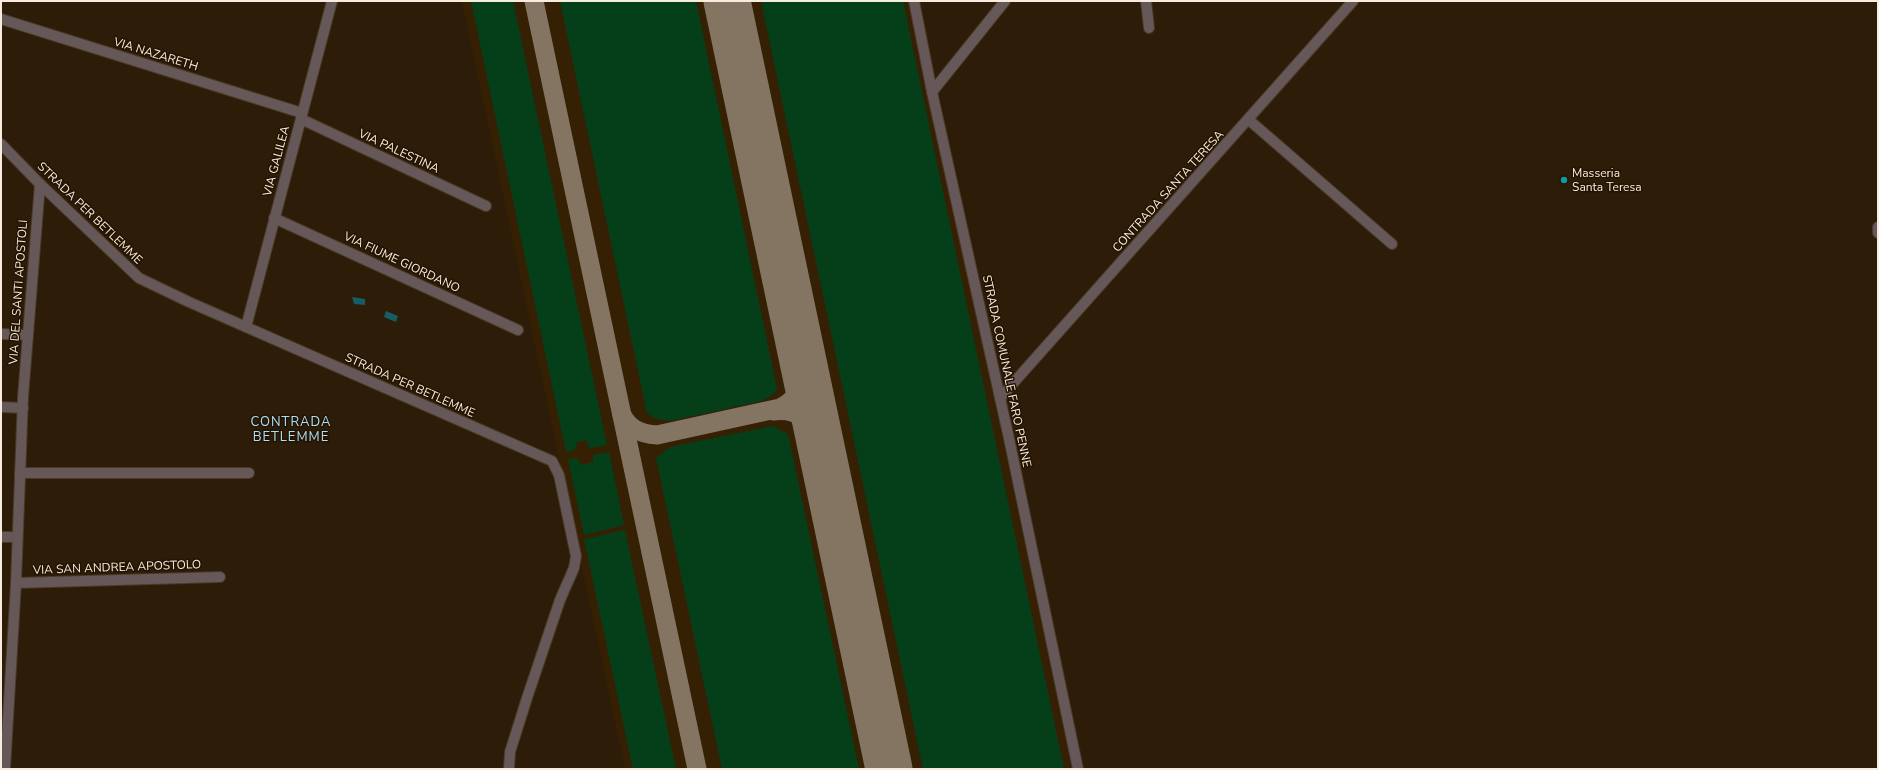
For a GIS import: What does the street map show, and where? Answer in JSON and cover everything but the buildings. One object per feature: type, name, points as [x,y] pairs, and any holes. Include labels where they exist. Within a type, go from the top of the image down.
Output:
[{"type":"street","name":"VIA GALILEA","points":[[246,327],[332,1]]},
{"type":"street","name":"STRADA COMUNALE FARO PENNE","points":[[914,1],[932,92],[1000,398],[1078,769]]},
{"type":"street","points":[[932,92],[1005,1]]},
{"type":"street","points":[[1146,1],[1149,28]]},
{"type":"street","name":"CONTRADA SANTA TERESA","points":[[1000,398],[1249,120],[1353,1]]},
{"type":"street","name":"VIA NAZARETH","points":[[1,19],[302,116]]},
{"type":"street","name":"VIA PALESTINA","points":[[302,116],[486,206]]},
{"type":"street","points":[[1249,120],[1392,244]]},
{"type":"street","name":"STRADA PER BETLEMME","points":[[1,144],[40,184],[139,278],[246,327],[552,461],[559,475],[576,556],[575,563],[560,600],[527,698],[510,752],[508,769]]},
{"type":"street","name":"VIA DEL SANTI APOSTOLI","points":[[5,769],[16,583],[16,537],[23,408],[40,184]]},
{"type":"street","name":"VIA FIUME GIORDANO","points":[[274,218],[518,330]]},
{"type":"street","points":[[1878,227],[1878,234]]},
{"type":"street","points":[[1,334],[28,335]]},
{"type":"street","points":[[1,407],[23,408]]},
{"type":"street","points":[[20,473],[249,473]]},
{"type":"street","points":[[1,537],[16,537]]},
{"type":"street","name":"VIA SAN ANDREA APOSTOLO","points":[[16,583],[220,577]]},
{"type":"shaded area","points":[[462,1],[910,1],[1072,769],[625,769]]},
{"type":"green space","points":[[471,1],[513,1],[607,445],[591,448],[588,446],[587,440],[577,442],[576,449],[566,452]]},
{"type":"green space","points":[[560,1],[696,1],[777,389],[771,396],[762,401],[670,421],[654,418],[647,413]]},
{"type":"green space","points":[[761,1],[903,1],[1064,769],[923,769]]},
{"type":"green space","points":[[772,426],[788,434],[859,769],[722,769],[656,458],[670,447]]},
{"type":"green space","points":[[609,452],[624,525],[584,535],[568,459],[577,458],[581,465],[593,462],[593,455]]},
{"type":"green space","points":[[625,530],[676,769],[633,769],[584,539]]},
{"type":"water","points":[[352,297],[365,299],[365,305],[354,304]]},
{"type":"water","points":[[386,311],[398,316],[396,322],[384,317]]},
{"type":"taxiway","points":[[534,1],[697,769]]},
{"type":"taxiway","points":[[622,415],[628,424],[636,430],[657,435],[780,408],[788,404],[797,393],[800,386],[802,380],[802,356]]},
{"type":"taxiway","points":[[773,411],[792,412],[799,415],[810,426],[822,450]]},
{"type":"runway","points":[[727,1],[889,769]]},
{"type":"place","name":"Masseria Santa Teresa","points":[[1564,180]]},
{"type":"district","name":"CONTRADA BETLEMME","points":[[291,430]]}]
